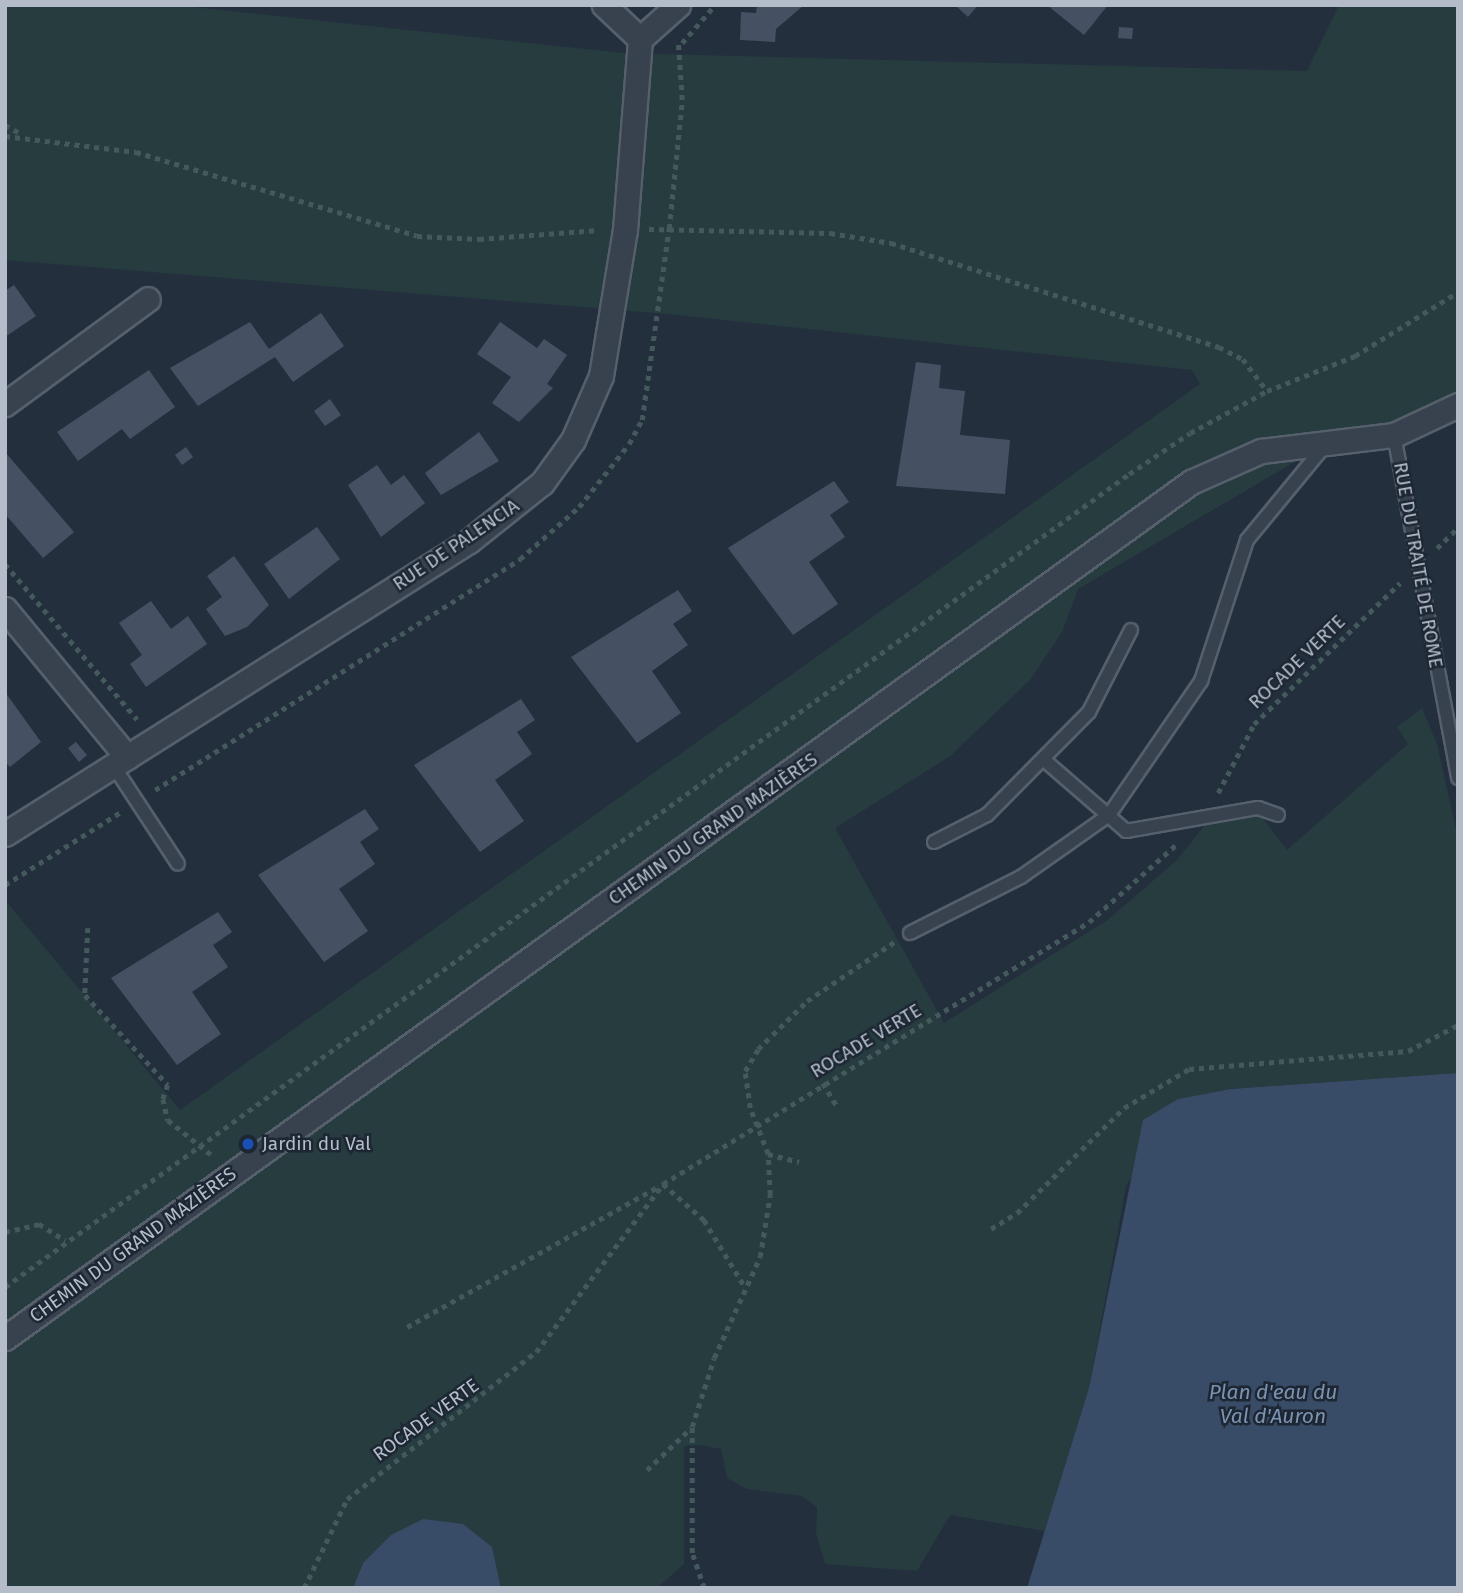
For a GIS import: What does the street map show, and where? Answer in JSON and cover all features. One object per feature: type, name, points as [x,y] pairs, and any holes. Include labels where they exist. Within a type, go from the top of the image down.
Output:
[{"type":"street","points":[[604,5],[640,39],[678,5]]},
{"type":"street","name":"RUE DE PALENCIA","points":[[5,834],[469,541],[542,483],[573,440],[601,376],[625,230],[640,39]]},
{"type":"street","points":[[5,404],[148,299]]},
{"type":"street","name":"CHEMIN DU GRAND MAZIÈRES","points":[[5,1338],[1191,482],[1261,451],[1394,435],[1458,405]]},
{"type":"street","points":[[5,609],[120,761]]},
{"type":"lane","name":"RUE DU TRAITÉ DE ROME","points":[[1394,435],[1458,778]]},
{"type":"lane","points":[[911,933],[1021,877],[1109,815],[1201,681],[1247,540],[1327,443]]},
{"type":"lane","points":[[934,842],[987,815],[1089,712],[1131,630]]},
{"type":"lane","points":[[1042,759],[1126,831],[1258,808],[1278,815]]},
{"type":"lane","points":[[120,761],[135,802],[178,864]]},
{"type":"path","points":[[5,885],[530,552],[579,507],[629,444],[642,420],[682,100],[682,43],[660,23]]},
{"type":"path","points":[[5,125],[22,134]]},
{"type":"path","points":[[5,1287],[65,1240],[201,1146],[1190,433],[1266,391],[1355,356],[1458,292]]},
{"type":"path","name":"ROCADE VERTE","points":[[304,1588],[347,1499],[536,1352],[663,1184],[757,1122],[1089,922],[1199,820],[1254,724],[1458,528]]},
{"type":"path","points":[[138,718],[151,715]]},
{"type":"path","points":[[88,928],[85,995],[168,1085],[163,1099],[168,1120],[233,1171]]},
{"type":"path","points":[[704,1588],[692,1553],[692,1427],[765,1238],[768,1154],[757,1122],[746,1071],[758,1049],[807,1001],[911,933]]},
{"type":"path","points":[[991,1229],[1017,1213],[1125,1108],[1189,1069],[1408,1051],[1458,1025]]},
{"type":"path","points":[[823,1083],[838,1108]]},
{"type":"path","points":[[768,1154],[799,1162]]},
{"type":"path","points":[[407,1327],[663,1184],[704,1220],[745,1287]]},
{"type":"path","points":[[5,1232],[39,1224],[65,1240]]},
{"type":"path","points":[[647,1470],[692,1427]]},
{"type":"green space","points":[[5,5],[175,5],[623,53],[1307,71],[1339,5],[1458,5],[1458,405],[1327,443],[1078,589],[1062,632],[1030,680],[949,757],[835,828],[944,1023],[1109,919],[1177,860],[1205,825],[1258,812],[1287,850],[1408,744],[1397,727],[1422,708],[1437,744],[1458,838],[1458,1073],[1231,1089],[1178,1099],[1126,1186],[1089,1388],[1045,1531],[950,1515],[917,1571],[825,1564],[816,1533],[817,1507],[802,1496],[747,1489],[727,1478],[721,1449],[700,1445],[684,1446],[684,1564],[657,1588],[501,1588],[492,1547],[423,1519],[391,1535],[363,1563],[353,1588],[5,1588],[5,900],[180,1110],[1200,384],[1192,370],[668,314],[5,260]]},
{"type":"water","name":"Plan d'eau du Val d'Auron","points":[[1458,1073],[1458,1588],[1027,1588],[1089,1388],[1143,1120],[1178,1099],[1231,1089]]},
{"type":"water","points":[[423,1519],[463,1524],[492,1547],[501,1588],[353,1588],[363,1563],[391,1535]]},
{"type":"building","points":[[757,5],[804,5],[776,29],[775,42],[740,40],[741,12],[756,13]]},
{"type":"building","points":[[955,5],[978,5],[968,17]]},
{"type":"building","points":[[1047,5],[1108,5],[1084,35]]},
{"type":"building","points":[[1119,27],[1133,28],[1132,39],[1118,38]]},
{"type":"building","points":[[14,285],[36,316],[5,337],[5,291]]},
{"type":"building","points":[[321,313],[344,346],[293,382],[275,357],[198,406],[170,368],[250,322],[269,349]]},
{"type":"building","points":[[500,322],[537,348],[544,339],[567,355],[547,384],[553,388],[519,422],[492,403],[511,377],[477,354]]},
{"type":"building","points":[[916,362],[941,365],[939,388],[965,391],[960,435],[1010,440],[1005,494],[896,486]]},
{"type":"building","points":[[149,370],[175,407],[130,439],[122,429],[78,461],[57,432]]},
{"type":"building","points":[[330,399],[341,415],[325,426],[314,411]]},
{"type":"building","points":[[479,432],[499,461],[441,495],[425,473]]},
{"type":"building","points":[[186,447],[193,457],[182,465],[175,455]]},
{"type":"building","points":[[5,452],[74,532],[43,558],[5,514]]},
{"type":"building","points":[[377,465],[391,485],[404,475],[425,503],[381,537],[348,485]]},
{"type":"building","points":[[834,481],[849,502],[830,515],[845,537],[809,562],[838,604],[793,635],[728,548]]},
{"type":"building","points":[[317,527],[340,559],[289,599],[264,564]]},
{"type":"building","points":[[234,556],[269,605],[247,627],[225,636],[206,609],[222,597],[207,576]]},
{"type":"building","points":[[678,590],[692,611],[673,624],[688,645],[652,671],[681,713],[637,743],[571,657]]},
{"type":"building","points":[[151,601],[171,629],[188,616],[207,644],[146,687],[130,664],[142,655],[119,623]]},
{"type":"building","points":[[5,692],[41,742],[10,767],[5,762]]},
{"type":"building","points":[[521,699],[535,720],[517,732],[532,754],[495,780],[524,821],[480,852],[414,765]]},
{"type":"building","points":[[76,742],[87,755],[79,762],[68,748]]},
{"type":"building","points":[[365,809],[379,829],[360,842],[375,864],[339,889],[368,931],[324,962],[258,875]]},
{"type":"building","points":[[218,912],[232,932],[213,945],[228,967],[192,992],[221,1034],[177,1065],[111,978]]},
{"type":"place","name":"Jardin du Val","points":[[248,1144]]}]
